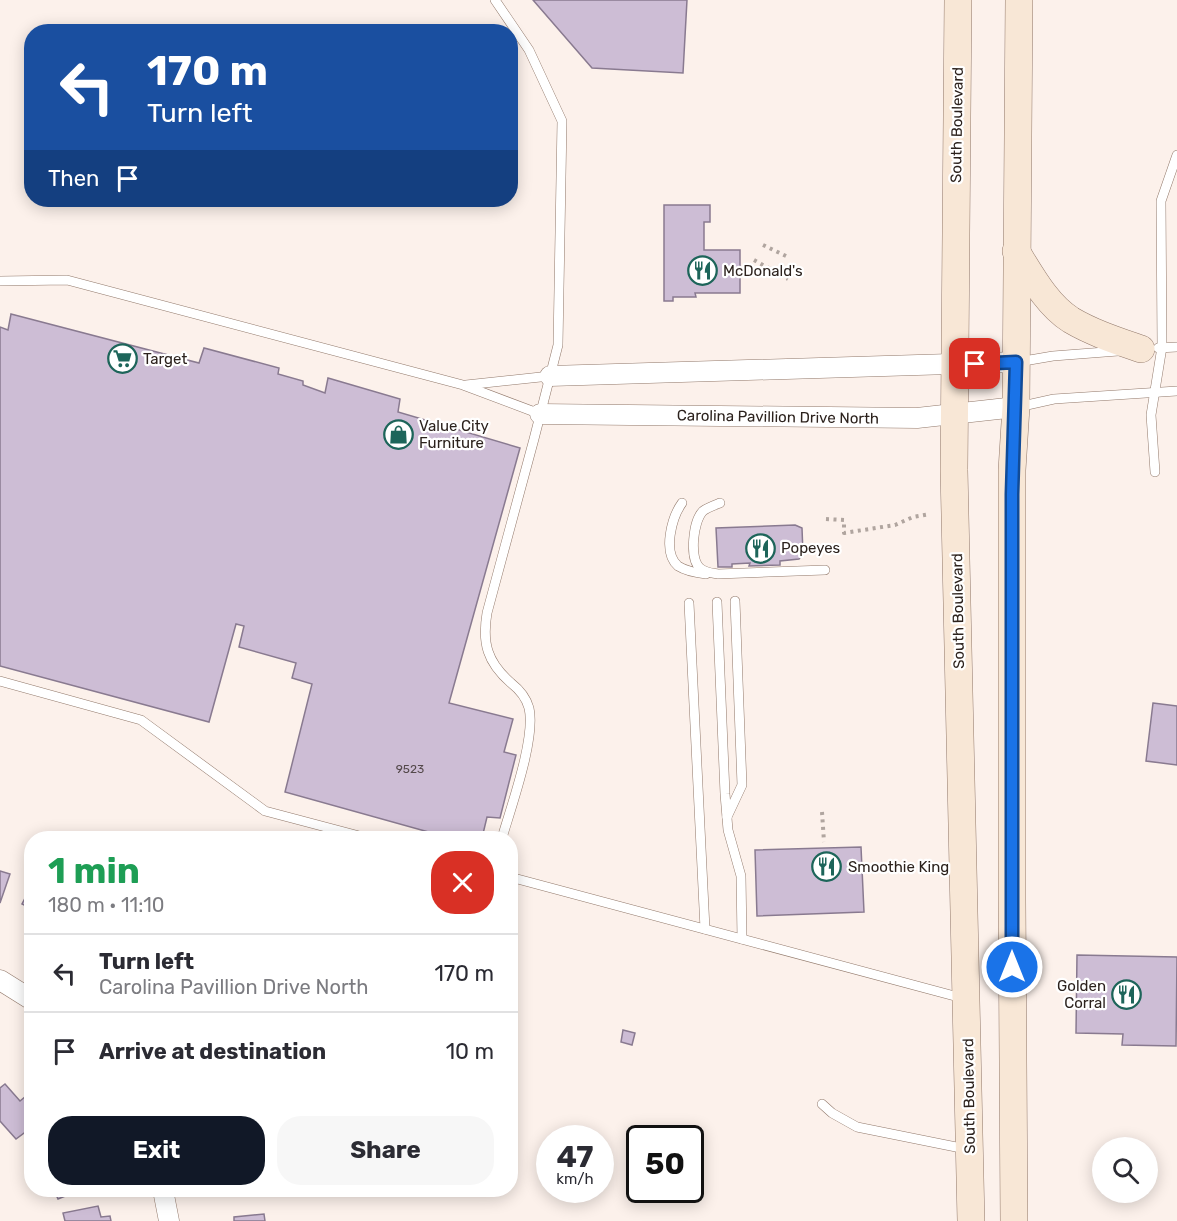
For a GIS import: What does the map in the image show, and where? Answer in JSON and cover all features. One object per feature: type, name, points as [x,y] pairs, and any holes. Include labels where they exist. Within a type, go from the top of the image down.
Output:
[{"type":"main road","name":"South Boulevard","points":[[958,0],[954,470],[971,1221]]},
{"type":"main road","points":[[1014,1221],[1012,494],[1016,407],[1019,0]]},
{"type":"main road","points":[[1016,251],[1039,287],[1071,320],[1110,338],[1151,348]]},
{"type":"street","points":[[550,376],[1016,362]]},
{"type":"street","name":"Carolina Pavillion Drive North","points":[[540,414],[916,418],[1016,407]]},
{"type":"street","points":[[0,980],[24,995]]},
{"type":"street","points":[[164,1197],[169,1221]]},
{"type":"lane","points":[[495,0],[511,24]]},
{"type":"lane","points":[[504,831],[531,730],[529,707],[521,691],[497,670],[483,634],[558,345],[562,121],[529,50],[518,34]]},
{"type":"lane","points":[[1155,472],[1151,415],[1155,393],[1151,348],[1161,201],[1177,155]]},
{"type":"lane","points":[[0,281],[67,280],[463,385],[540,414]]},
{"type":"lane","points":[[1016,362],[1053,356],[1177,347]]},
{"type":"lane","points":[[463,385],[550,376]]},
{"type":"lane","points":[[1016,407],[1054,399],[1177,392]]},
{"type":"lane","points":[[682,503],[675,513],[670,528],[671,554],[677,565],[690,571],[718,573]]},
{"type":"lane","points":[[720,503],[704,511],[696,522],[694,531],[696,563],[708,573],[825,570]]},
{"type":"lane","points":[[726,817],[742,785],[735,601]]},
{"type":"lane","points":[[717,602],[726,817],[741,876],[742,939]]},
{"type":"lane","points":[[689,603],[705,929]]},
{"type":"lane","points":[[0,681],[141,720],[265,811],[341,831]]},
{"type":"lane","points":[[518,879],[967,1000]]},
{"type":"lane","points":[[822,1104],[832,1113],[857,1127],[970,1150]]},
{"type":"path","points":[[763,245],[788,257]]},
{"type":"path","points":[[754,260],[788,279]]},
{"type":"path","points":[[826,519],[844,520],[844,533],[895,525],[912,517],[931,514]]},
{"type":"path","points":[[822,812],[824,842]]},
{"type":"building","points":[[533,0],[687,0],[683,73],[592,68]]},
{"type":"building","name":"McDonald's","points":[[664,205],[710,205],[710,222],[704,222],[704,250],[740,250],[740,293],[695,293],[696,297],[673,297],[673,301],[664,301]]},
{"type":"building","points":[[11,314],[199,363],[204,348],[279,368],[278,374],[303,381],[303,385],[325,393],[328,378],[400,399],[398,412],[520,448],[449,703],[513,719],[504,752],[516,755],[500,818],[487,817],[484,831],[425,831],[285,792],[312,684],[292,678],[296,663],[239,647],[244,626],[236,624],[209,722],[0,666],[0,327],[8,330]]},
{"type":"building","name":"Popeyes","points":[[795,525],[802,528],[803,554],[799,559],[780,561],[780,565],[749,566],[750,563],[718,567],[716,528]]},
{"type":"building","points":[[1153,703],[1177,706],[1177,765],[1146,761]]},
{"type":"building","points":[[861,847],[864,912],[757,916],[755,850]]},
{"type":"building","points":[[0,871],[10,874],[0,903]]},
{"type":"building","name":"Golden Corral","points":[[1077,955],[1177,957],[1176,1046],[1122,1045],[1123,1034],[1076,1033]]},
{"type":"building","points":[[623,1030],[635,1033],[632,1045],[621,1042]]},
{"type":"building","points":[[5,1084],[20,1101],[24,1098],[24,1133],[16,1139],[0,1121],[0,1088]]},
{"type":"building","points":[[98,1206],[101,1217],[110,1216],[111,1221],[65,1221],[63,1213]]},
{"type":"building","points":[[264,1214],[265,1221],[234,1221],[234,1217]]},
{"type":"place","name":"McDonald's","points":[[702,271]]},
{"type":"place","name":"Target","points":[[122,359]]},
{"type":"place","name":"Value City Furniture","points":[[398,435]]},
{"type":"place","name":"Popeyes","points":[[760,548]]},
{"type":"place","name":"Smoothie King","points":[[827,867]]},
{"type":"place","name":"Golden Corral","points":[[1127,995]]},
{"type":"route","points":[[975,364],[1016,362],[1012,470],[1012,967]]}]
